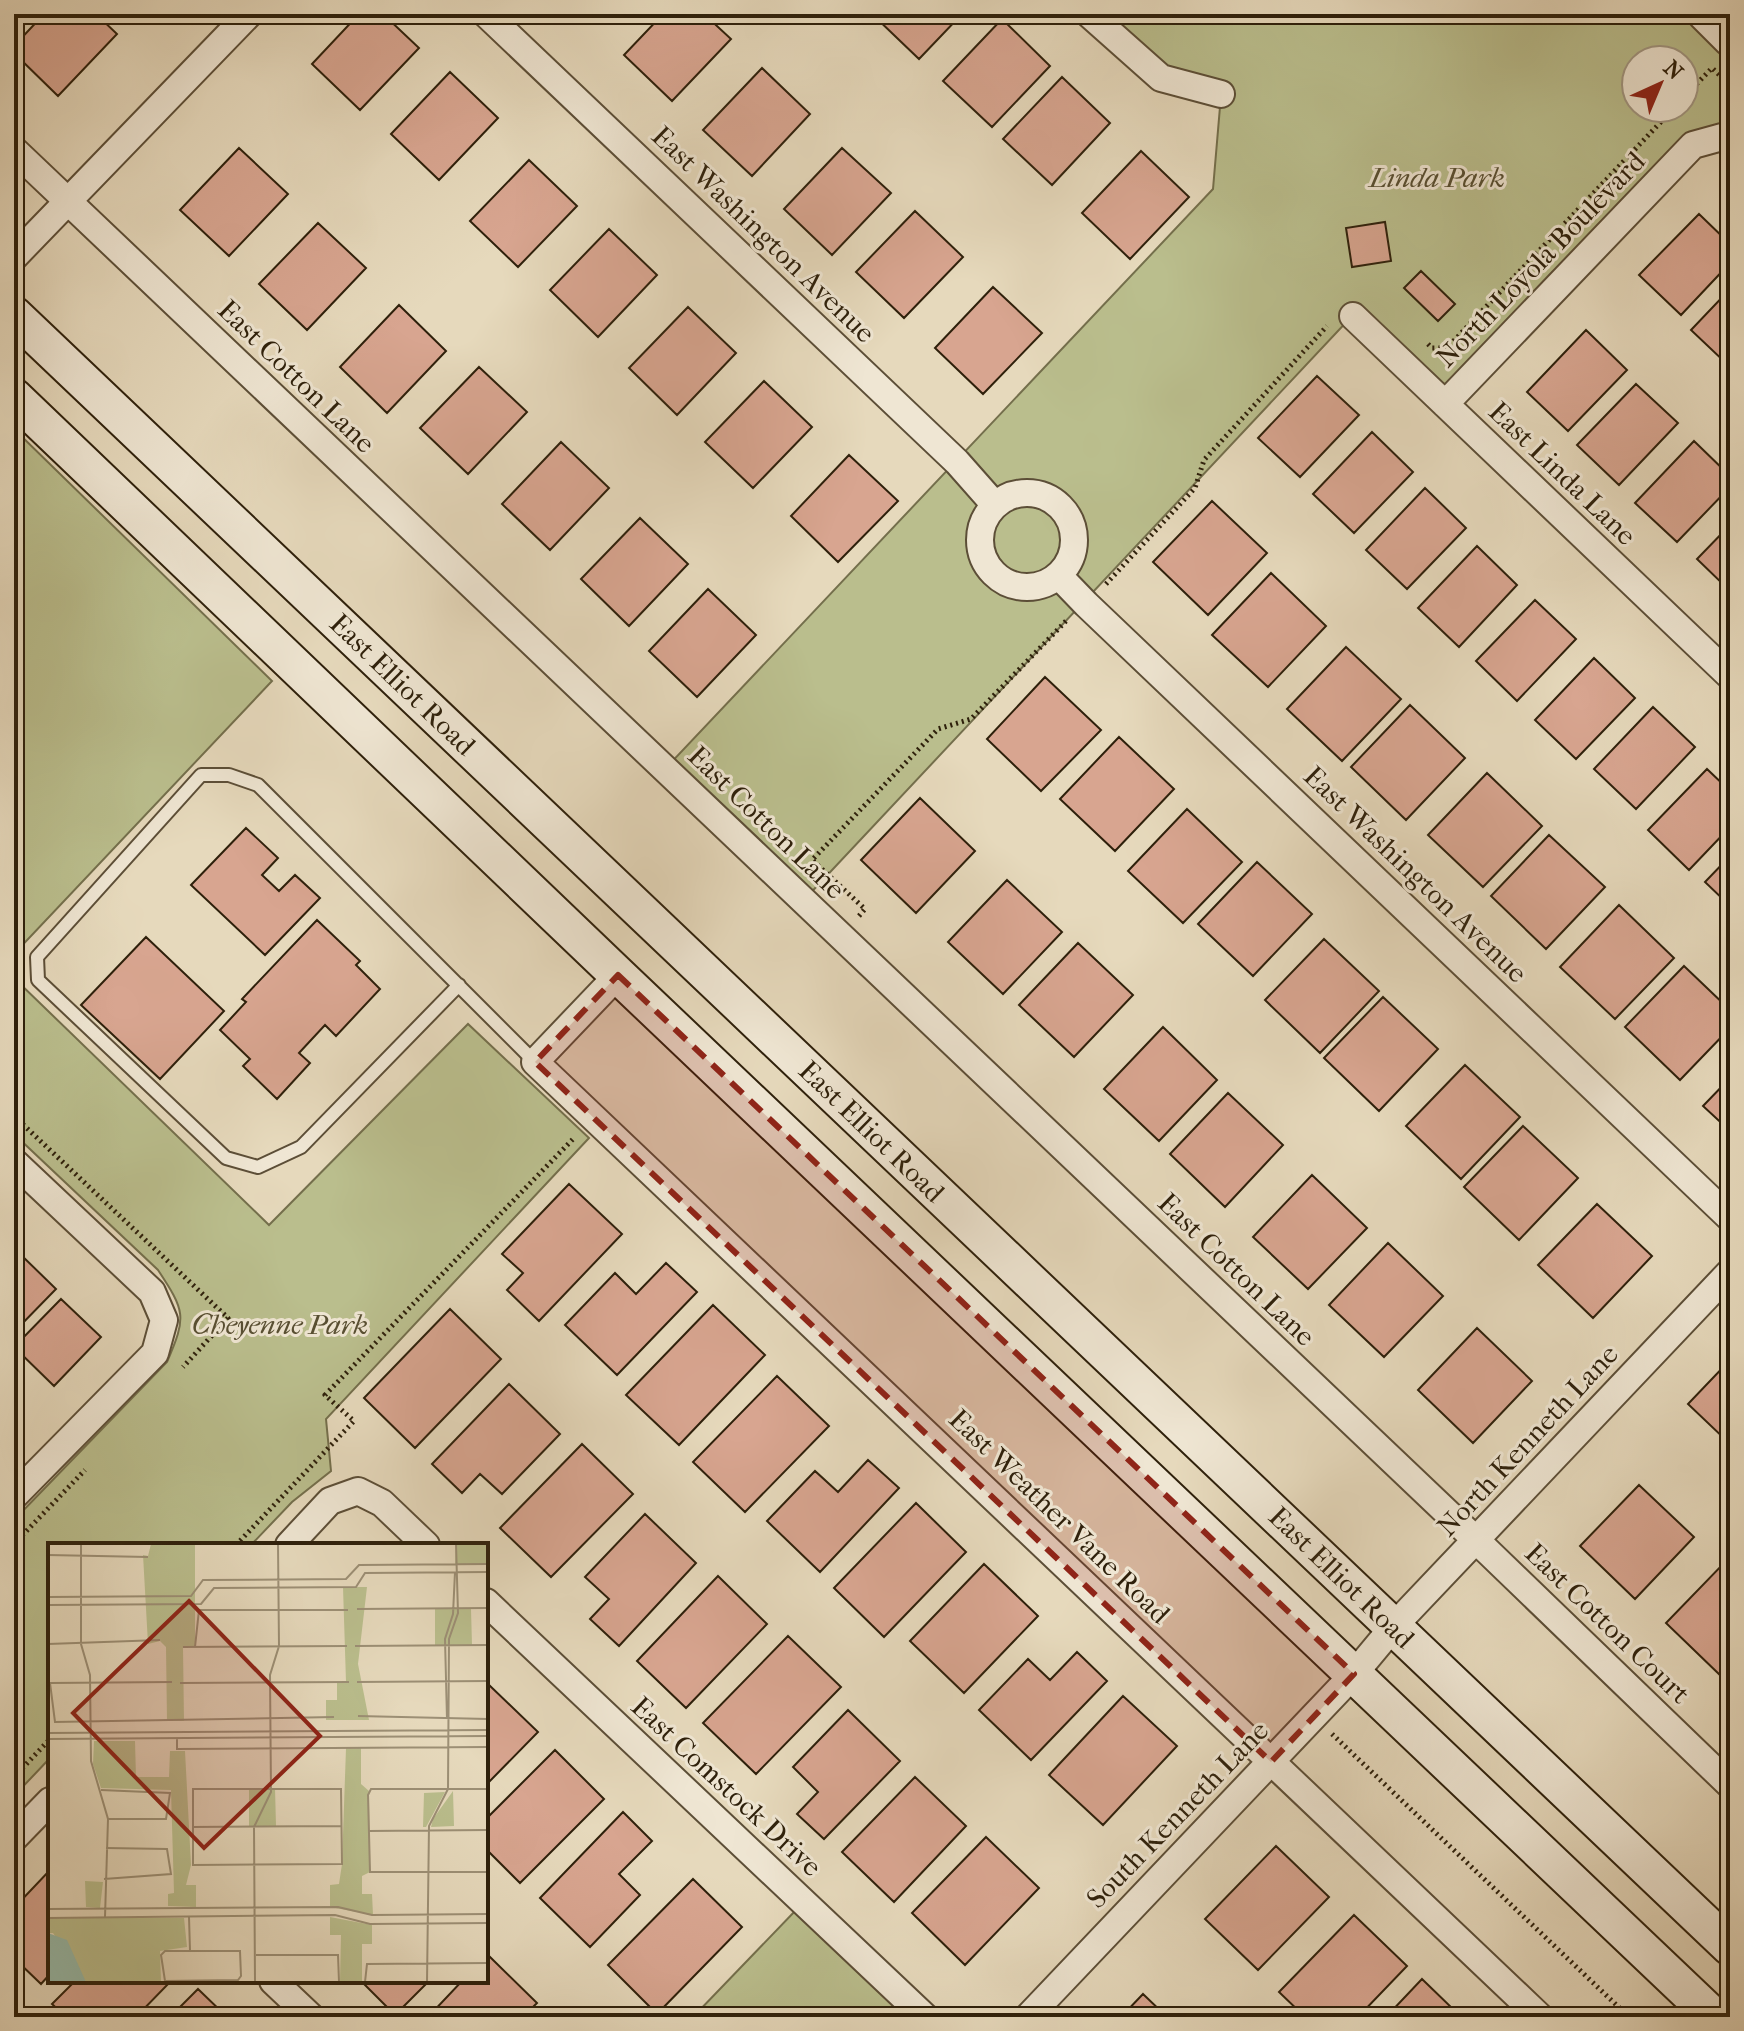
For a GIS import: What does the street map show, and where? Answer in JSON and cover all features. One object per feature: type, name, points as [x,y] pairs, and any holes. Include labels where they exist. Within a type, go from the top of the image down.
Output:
[{"type":"main road","name":"East Elliot Road","points":[[14,315],[1730,1947]]},
{"type":"main road","points":[[14,397],[618,975],[1363,1664],[1714,2017]]},
{"type":"street","points":[[14,257],[249,14]]},
{"type":"street","name":"East Washington Avenue","points":[[486,14],[957,462],[995,505]]},
{"type":"street","points":[[1089,14],[1161,78],[1221,94]]},
{"type":"street","points":[[1704,14],[1730,40]]},
{"type":"street","name":"North Loyola Boulevard","points":[[1445,404],[1693,145],[1726,139]]},
{"type":"street","name":"East Cotton Lane","points":[[14,150],[1476,1540]]},
{"type":"street","name":"East Linda Lane","points":[[1345,316],[1445,404],[1730,676]]},
{"type":"street","points":[[1029,492],[1058,503],[1069,518],[1075,536],[1073,553],[1059,576],[1030,588],[1004,582],[991,571],[983,559],[979,541],[981,526],[995,505],[1009,496],[1029,492]]},
{"type":"street","name":"East Washington Avenue","points":[[1059,576],[1730,1218]]},
{"type":"street","points":[[535,1062],[618,975]]},
{"type":"street","name":"East Weather Vane Road","points":[[535,1062],[1540,2017]]},
{"type":"street","points":[[14,1162],[152,1292],[164,1320],[155,1353],[14,1496]]},
{"type":"street","name":"North Kenneth Lane","points":[[1363,1664],[1394,1626],[1730,1272]]},
{"type":"street","points":[[291,1543],[330,1501],[358,1491],[382,1503],[424,1543]]},
{"type":"street","name":"East Cotton Court","points":[[1476,1540],[1730,1785]]},
{"type":"street","name":"East Comstock Drive","points":[[488,1604],[925,2017]]},
{"type":"street","name":"South Kenneth Lane","points":[[1028,2017],[1363,1664]]},
{"type":"street","points":[[14,1838],[48,1803]]},
{"type":"street","points":[[275,1983],[311,2017]]},
{"type":"lane","points":[[459,985],[301,1147],[258,1167],[226,1158],[38,980],[37,957],[201,775],[229,775],[258,785],[459,985],[535,1062]]},
{"type":"path","points":[[1700,80],[1712,68],[1730,85]]},
{"type":"path","points":[[1421,338],[1432,348],[1447,348],[1659,124]]},
{"type":"path","points":[[840,936],[865,909],[812,860],[938,729],[971,719],[1058,627],[1086,604],[1195,488],[1204,460],[1317,335],[1345,316]]},
{"type":"path","points":[[14,1116],[228,1318],[175,1375]]},
{"type":"path","points":[[238,1543],[354,1421],[325,1395],[594,1117]]},
{"type":"path","points":[[14,1544],[89,1465]]},
{"type":"path","points":[[1314,1717],[1629,2017]]},
{"type":"path","points":[[14,1777],[48,1741]]},
{"type":"highlighted area","points":[[618,975],[1354,1674],[1271,1762],[535,1062]]},
{"type":"green space","name":"Linda Park","points":[[1109,14],[1730,14],[1730,124],[1722,137],[1693,145],[1445,404],[1352,316],[803,901],[665,769],[1213,189],[1221,95],[1161,78],[1099,24]]},
{"type":"green space","points":[[14,429],[272,681],[14,954]]},
{"type":"green space","name":"Cheyenne Park","points":[[14,978],[269,1225],[468,1024],[589,1138],[326,1419],[331,1471],[292,1502],[253,1543],[48,1543],[48,1760],[14,1796],[14,1520],[167,1362],[178,1334],[180,1314],[174,1295],[158,1270],[14,1134]]},
{"type":"green space","points":[[797,1909],[910,2017],[693,2017]]},
{"type":"building","points":[[44,14],[96,14],[117,34],[58,96],[14,53],[14,46]]},
{"type":"building","points":[[359,14],[383,14],[419,48],[360,110],[312,64]]},
{"type":"building","points":[[663,14],[704,14],[731,39],[672,101],[624,55]]},
{"type":"building","points":[[872,14],[962,14],[919,59]]},
{"type":"building","points":[[1002,19],[1050,66],[992,127],[943,81]]},
{"type":"building","points":[[762,68],[810,114],[752,176],[703,130]]},
{"type":"building","points":[[450,72],[498,118],[439,180],[391,134]]},
{"type":"building","points":[[1062,77],[1110,123],[1052,185],[1003,139]]},
{"type":"building","points":[[239,148],[288,194],[229,256],[180,210]]},
{"type":"building","points":[[842,148],[891,193],[832,255],[784,209]]},
{"type":"building","points":[[1141,151],[1189,197],[1130,259],[1082,213]]},
{"type":"building","points":[[529,160],[577,206],[518,267],[470,221]]},
{"type":"building","points":[[915,211],[963,257],[904,318],[856,272]]},
{"type":"building","points":[[1699,214],[1730,244],[1730,263],[1681,315],[1639,275]]},
{"type":"building","points":[[1385,222],[1391,261],[1352,267],[1346,228]]},
{"type":"building","points":[[318,223],[366,268],[307,330],[259,284]]},
{"type":"building","points":[[609,229],[657,275],[598,337],[550,290]]},
{"type":"building","points":[[1421,271],[1455,304],[1438,321],[1404,288]]},
{"type":"building","points":[[993,287],[1042,333],[983,394],[935,348]]},
{"type":"building","points":[[1730,289],[1730,367],[1691,330]]},
{"type":"building","points":[[399,305],[446,351],[387,413],[340,367]]},
{"type":"building","points":[[688,307],[736,353],[677,415],[629,368]]},
{"type":"building","points":[[1586,330],[1627,370],[1568,431],[1527,392]]},
{"type":"building","points":[[479,367],[527,412],[468,474],[420,428]]},
{"type":"building","points":[[1317,376],[1359,415],[1300,477],[1258,438]]},
{"type":"building","points":[[764,381],[812,427],[753,488],[705,442]]},
{"type":"building","points":[[1636,384],[1678,423],[1619,485],[1577,445]]},
{"type":"building","points":[[1372,432],[1413,472],[1354,533],[1313,494]]},
{"type":"building","points":[[1694,441],[1730,476],[1730,487],[1677,542],[1635,503]]},
{"type":"building","points":[[561,442],[609,488],[550,550],[502,504]]},
{"type":"building","points":[[849,455],[898,501],[838,562],[791,516]]},
{"type":"building","points":[[1425,488],[1466,528],[1407,589],[1366,550]]},
{"type":"building","points":[[1212,501],[1267,553],[1208,615],[1153,562]]},
{"type":"building","points":[[640,518],[688,564],[629,626],[581,579]]},
{"type":"building","points":[[1730,525],[1730,591],[1697,559]]},
{"type":"building","points":[[1477,546],[1517,585],[1459,647],[1418,608]]},
{"type":"building","points":[[1271,573],[1326,626],[1268,687],[1212,635]]},
{"type":"building","points":[[708,589],[756,635],[697,697],[649,651]]},
{"type":"building","points":[[1535,600],[1576,639],[1517,701],[1476,661]]},
{"type":"building","points":[[1346,647],[1401,699],[1342,761],[1287,709]]},
{"type":"building","points":[[1594,658],[1635,698],[1576,759],[1535,720]]},
{"type":"building","points":[[1045,677],[1101,730],[1041,791],[987,739]]},
{"type":"building","points":[[1410,705],[1465,758],[1406,820],[1351,767]]},
{"type":"building","points":[[1653,707],[1695,747],[1636,809],[1594,769]]},
{"type":"building","points":[[1119,737],[1174,789],[1115,851],[1060,799]]},
{"type":"building","points":[[1707,769],[1730,791],[1730,827],[1689,870],[1648,830]]},
{"type":"building","points":[[1487,773],[1542,826],[1483,887],[1428,835]]},
{"type":"building","points":[[920,798],[975,851],[916,913],[861,860]]},
{"type":"building","points":[[1187,809],[1242,862],[1183,923],[1128,871]]},
{"type":"building","points":[[246,828],[278,858],[262,875],[279,891],[295,875],[320,898],[265,955],[191,885]]},
{"type":"building","points":[[1549,835],[1605,887],[1546,949],[1491,896]]},
{"type":"building","points":[[1730,856],[1730,906],[1705,882]]},
{"type":"building","points":[[1257,862],[1312,914],[1253,976],[1198,924]]},
{"type":"building","points":[[1007,880],[1062,932],[1003,994],[948,942]]},
{"type":"building","points":[[1619,905],[1674,958],[1615,1019],[1560,967]]},
{"type":"building","points":[[317,920],[360,961],[356,965],[380,989],[336,1036],[325,1025],[299,1053],[310,1063],[277,1099],[243,1066],[250,1059],[220,1030],[246,1002],[242,999]]},
{"type":"building","points":[[146,937],[224,1011],[160,1079],[81,1005]]},
{"type":"building","points":[[1324,939],[1379,991],[1320,1053],[1265,1000]]},
{"type":"building","points":[[1078,943],[1133,995],[1074,1057],[1019,1005]]},
{"type":"building","points":[[1684,966],[1730,1010],[1730,1028],[1680,1080],[1625,1027]]},
{"type":"building","points":[[1383,997],[1438,1049],[1379,1111],[1324,1058]]},
{"type":"building","points":[[1163,1027],[1217,1080],[1159,1141],[1104,1089]]},
{"type":"building","points":[[1465,1065],[1520,1117],[1461,1179],[1406,1126]]},
{"type":"building","points":[[1730,1078],[1730,1131],[1703,1106]]},
{"type":"building","points":[[1228,1093],[1283,1145],[1225,1207],[1170,1154]]},
{"type":"building","points":[[1523,1126],[1578,1178],[1519,1240],[1464,1187]]},
{"type":"building","points":[[1312,1175],[1367,1228],[1308,1289],[1253,1237]]},
{"type":"building","points":[[569,1184],[622,1234],[539,1321],[507,1290],[523,1273],[502,1254]]},
{"type":"building","points":[[1597,1204],[1652,1256],[1593,1318],[1538,1265]]},
{"type":"building","points":[[1388,1243],[1443,1296],[1384,1357],[1329,1305]]},
{"type":"building","points":[[17,1251],[56,1289],[14,1332],[14,1255]]},
{"type":"building","points":[[666,1263],[697,1292],[617,1375],[565,1325],[615,1273],[636,1294]]},
{"type":"building","points":[[61,1299],[101,1337],[54,1386],[14,1347]]},
{"type":"building","points":[[713,1305],[765,1355],[679,1445],[626,1395]]},
{"type":"building","points":[[450,1309],[501,1359],[415,1448],[364,1398]]},
{"type":"building","points":[[1477,1328],[1532,1381],[1473,1443],[1418,1390]]},
{"type":"building","points":[[1730,1360],[1730,1444],[1688,1404]]},
{"type":"building","points":[[777,1376],[829,1426],[745,1512],[693,1462]]},
{"type":"building","points":[[509,1384],[560,1434],[502,1494],[480,1474],[462,1493],[432,1464]]},
{"type":"building","points":[[582,1444],[633,1494],[551,1577],[500,1528]]},
{"type":"building","points":[[868,1460],[899,1488],[820,1572],[767,1521],[815,1471],[838,1492]]},
{"type":"building","points":[[1639,1485],[1694,1537],[1635,1599],[1580,1546]]},
{"type":"building","points":[[916,1503],[966,1552],[884,1637],[834,1588]]},
{"type":"building","points":[[645,1514],[696,1563],[619,1646],[590,1619],[609,1599],[585,1577]]},
{"type":"building","points":[[1725,1562],[1730,1566],[1730,1667],[1721,1676],[1666,1623]]},
{"type":"building","points":[[984,1564],[1038,1616],[964,1693],[910,1641]]},
{"type":"building","points":[[718,1576],[767,1624],[686,1708],[637,1661]]},
{"type":"building","points":[[788,1636],[841,1687],[756,1774],[703,1723]]},
{"type":"building","points":[[1077,1652],[1107,1681],[1031,1760],[979,1710],[1028,1659],[1050,1680]]},
{"type":"building","points":[[488,1684],[538,1732],[488,1783]]},
{"type":"building","points":[[1123,1696],[1177,1746],[1103,1825],[1049,1775]]},
{"type":"building","points":[[848,1710],[900,1761],[824,1839],[797,1814],[818,1792],[793,1767]]},
{"type":"building","points":[[555,1750],[604,1799],[520,1883],[488,1851],[488,1817]]},
{"type":"building","points":[[915,1777],[966,1826],[894,1902],[842,1852]]},
{"type":"building","points":[[623,1812],[652,1841],[619,1874],[640,1895],[590,1947],[540,1898]]},
{"type":"building","points":[[986,1837],[1039,1888],[965,1965],[912,1913]]},
{"type":"building","points":[[1276,1846],[1329,1897],[1258,1970],[1205,1919]]},
{"type":"building","points":[[48,1872],[48,1976],[41,1984],[14,1958],[14,1908]]},
{"type":"building","points":[[693,1879],[742,1927],[657,2014],[608,1965]]},
{"type":"building","points":[[1354,1915],[1407,1966],[1358,2017],[1305,2017],[1279,1992]]},
{"type":"building","points":[[488,1955],[537,2003],[523,2017],[428,2017],[460,1983],[488,1983]]},
{"type":"building","points":[[1422,1979],[1453,2009],[1446,2017],[1386,2017]]},
{"type":"building","points":[[73,1983],[169,1983],[136,2017],[66,2017],[52,2004]]},
{"type":"building","points":[[363,1983],[427,1983],[395,2015]]},
{"type":"building","points":[[198,1989],[227,2017],[170,2017]]},
{"type":"building","points":[[1143,1994],[1167,2017],[1121,2017]]}]
